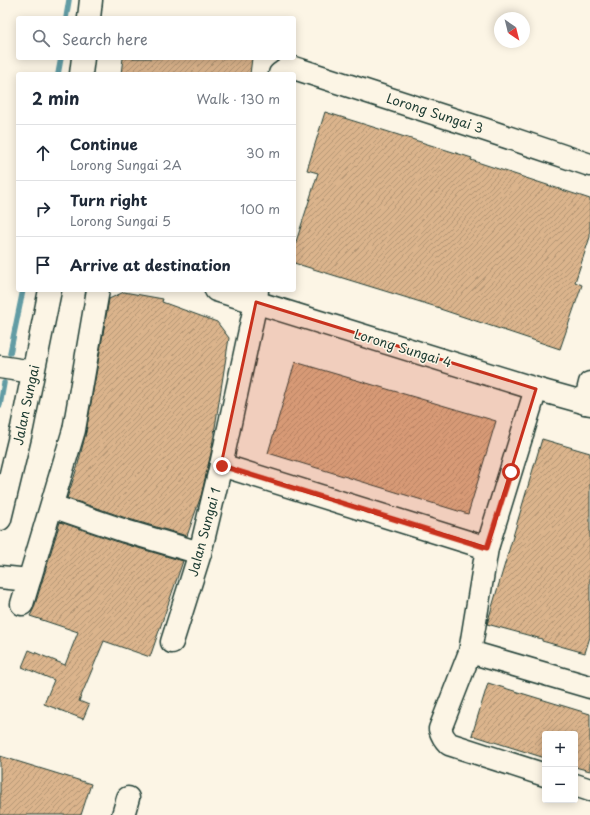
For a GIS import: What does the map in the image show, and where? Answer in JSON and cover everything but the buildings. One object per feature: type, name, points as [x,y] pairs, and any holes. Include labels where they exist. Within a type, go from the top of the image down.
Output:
[{"type":"street","points":[[89,16],[91,0]]},
{"type":"street","points":[[81,72],[83,60]]},
{"type":"street","name":"Lorong Sungai 3","points":[[283,72],[287,69],[294,68],[590,165]]},
{"type":"street","name":"Jalan Sungai","points":[[0,519],[22,428],[50,292]]},
{"type":"street","points":[[22,604],[74,430],[98,292]]},
{"type":"street","name":"Lorong Sungai 4","points":[[229,292],[256,296],[536,389],[588,397]]},
{"type":"street","name":"Jalan Sungai 1","points":[[172,642],[200,553],[222,466],[256,296]]},
{"type":"street","points":[[0,366],[34,372]]},
{"type":"street","points":[[536,389],[487,548],[470,652],[440,729],[442,735],[449,744],[542,774]]},
{"type":"street","points":[[222,466],[487,548]]},
{"type":"street","points":[[52,506],[125,531],[200,553]]},
{"type":"street","points":[[0,577],[29,580]]},
{"type":"street","points":[[470,652],[590,687]]},
{"type":"street","points":[[578,786],[590,790]]},
{"type":"highlighted area","points":[[256,302],[536,389],[487,548],[221,465]]},
{"type":"waterway","points":[[66,16],[69,0]]},
{"type":"waterway","points":[[58,72],[61,60]]},
{"type":"waterway","points":[[10,353],[23,292]]},
{"type":"waterway","points":[[0,405],[4,383]]},
{"type":"route","points":[[222,466],[487,548],[511,472]]}]
